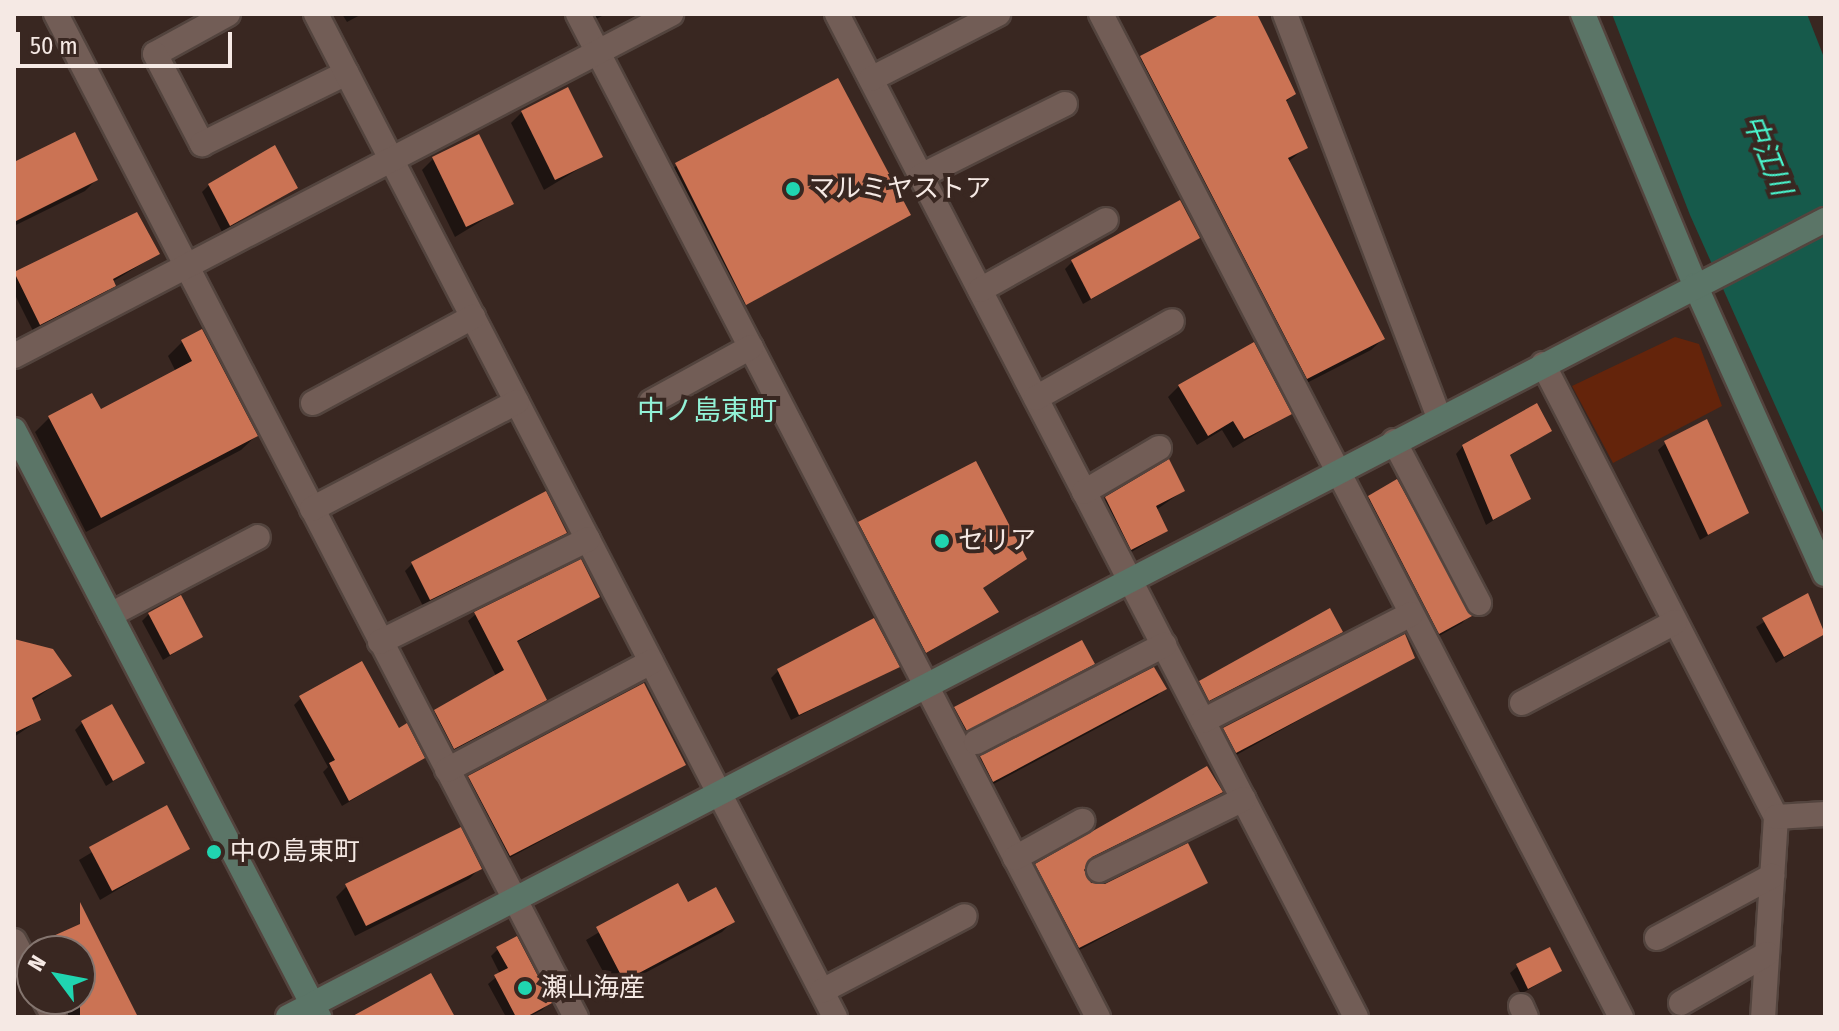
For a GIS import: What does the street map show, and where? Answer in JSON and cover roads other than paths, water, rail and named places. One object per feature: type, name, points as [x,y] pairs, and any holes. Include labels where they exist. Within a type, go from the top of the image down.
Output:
[{"type":"street","points":[[56,14],[576,1017]]},
{"type":"street","points":[[228,14],[155,54],[202,144],[346,73]]},
{"type":"street","points":[[316,14],[835,1017]]},
{"type":"street","points":[[578,14],[1098,1017]]},
{"type":"street","points":[[14,356],[671,14]]},
{"type":"street","points":[[837,14],[1356,1017]]},
{"type":"street","points":[[871,79],[998,14]]},
{"type":"street","points":[[1101,14],[1330,449],[1335,470],[1621,1017]]},
{"type":"street","points":[[1285,14],[1439,417]]},
{"type":"street","points":[[1583,14],[1704,281],[1825,574]]},
{"type":"street","points":[[921,176],[1065,104]]},
{"type":"street","points":[[980,290],[1106,220]]},
{"type":"street","points":[[288,1017],[316,1011],[720,794],[1131,582],[1335,470],[1825,220]]},
{"type":"street","points":[[313,403],[473,317]]},
{"type":"street","points":[[1036,398],[1172,321]]},
{"type":"street","points":[[651,402],[751,347]]},
{"type":"street","points":[[1543,364],[1776,817],[1763,1017]]},
{"type":"street","points":[[312,509],[517,402]]},
{"type":"street","points":[[14,430],[316,1011]]},
{"type":"street","points":[[1394,441],[1479,603]]},
{"type":"street","points":[[1084,492],[1159,448]]},
{"type":"street","points":[[110,615],[258,537]]},
{"type":"street","points":[[380,642],[588,539]]},
{"type":"street","points":[[1203,721],[1411,614]]},
{"type":"street","points":[[1522,703],[1675,622]]},
{"type":"street","points":[[976,742],[1164,645]]},
{"type":"street","points":[[447,770],[651,662]]},
{"type":"street","points":[[1099,870],[1243,799]]},
{"type":"street","points":[[1776,817],[1825,814]]},
{"type":"street","points":[[1015,858],[1082,821]]},
{"type":"street","points":[[1657,938],[1772,876]]},
{"type":"street","points":[[822,991],[965,916]]},
{"type":"street","points":[[1681,1003],[1767,954]]},
{"type":"water","name":"中江川","points":[[1612,14],[1807,14],[1825,60],[1825,517],[1690,215]]},
{"type":"place","name":"マルミヤストア","points":[[793,189]]},
{"type":"place","name":"セリア","points":[[942,541]]},
{"type":"place","name":"中の島東町","points":[[214,852]]},
{"type":"place","name":"瀬山海産","points":[[525,988]]},
{"type":"district","name":"中ノ島東町","points":[[707,411]]}]
